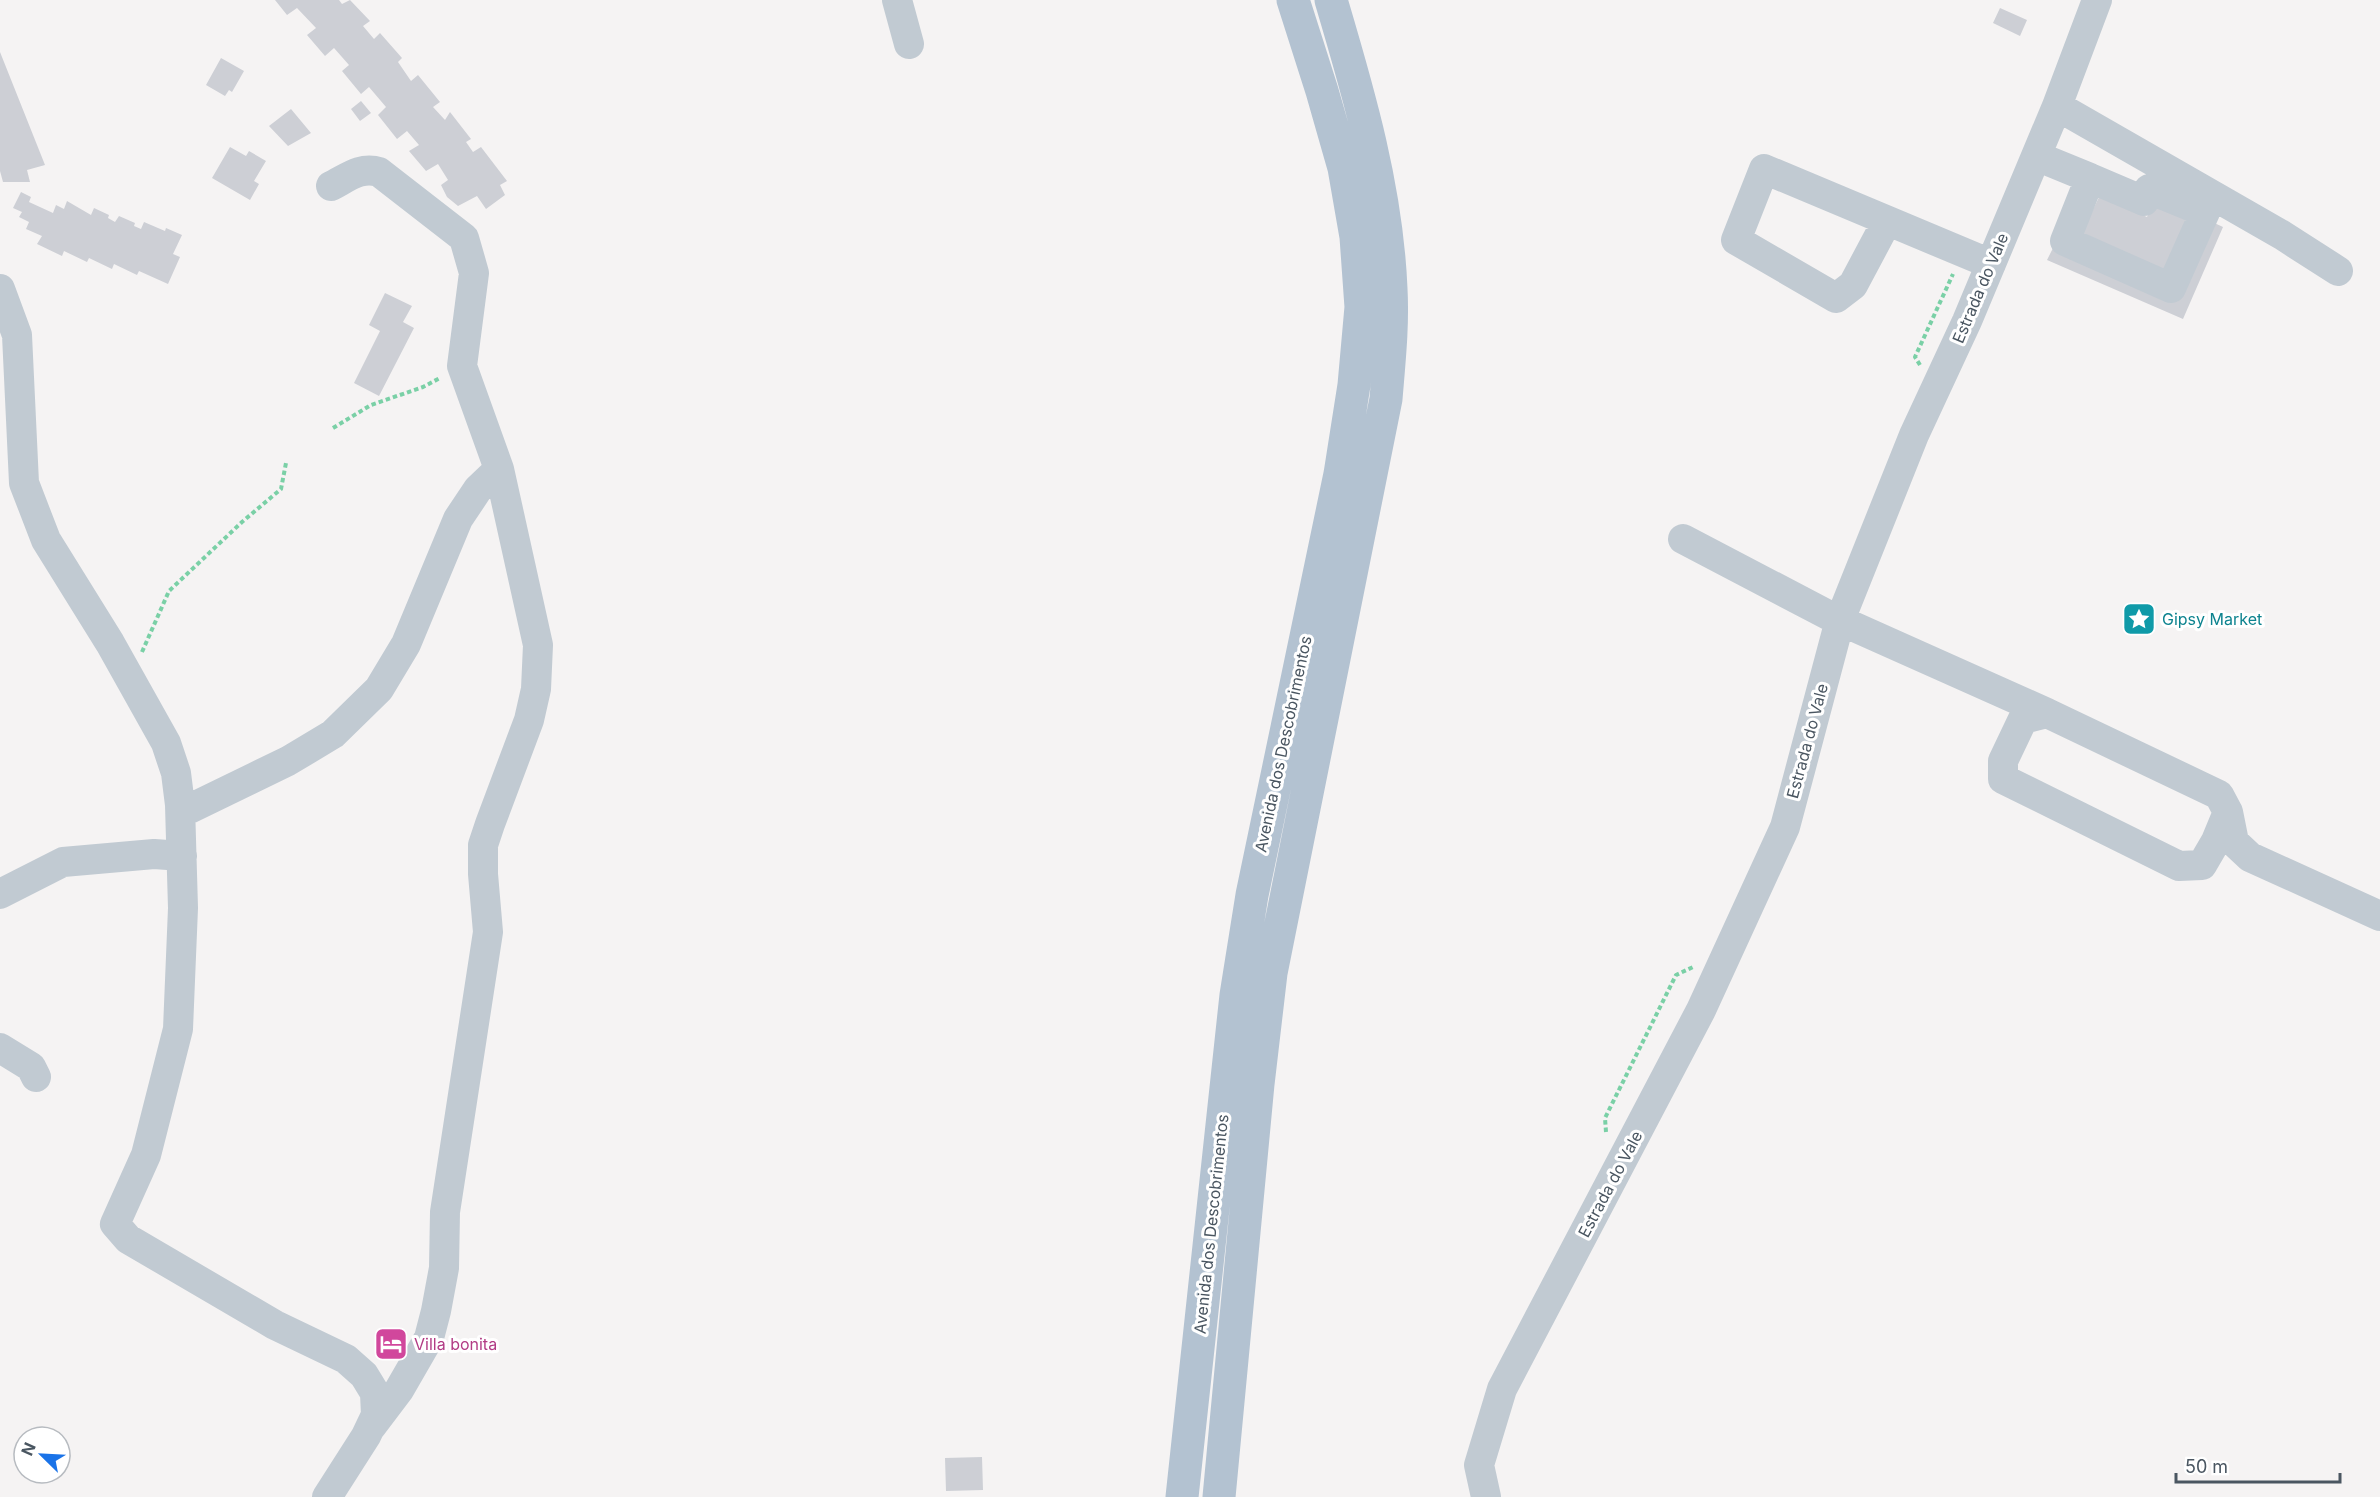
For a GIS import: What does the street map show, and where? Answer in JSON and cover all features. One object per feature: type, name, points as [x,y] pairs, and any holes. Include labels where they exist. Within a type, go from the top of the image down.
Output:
[{"type":"main road","name":"Avenida dos Descobrimentos","points":[[1182,1497],[1236,995],[1252,895],[1340,474],[1354,385],[1361,307],[1356,237],[1344,168],[1293,0]]},
{"type":"main road","name":"Avenida dos Descobrimentos","points":[[1219,1497],[1258,1084],[1271,973],[1381,421],[1391,334],[1391,289],[1386,230],[1373,152],[1330,0]]},
{"type":"street","points":[[897,0],[909,44]]},
{"type":"street","name":"Estrada do Vale","points":[[1486,1497],[1479,1465],[1502,1389],[1701,1010],[1785,827],[1840,620],[1914,435],[1991,264],[2057,106],[2097,0]]},
{"type":"street","points":[[2057,106],[2272,229],[2338,271]]},
{"type":"street","points":[[2036,156],[2090,178],[2144,201],[2149,189],[2205,212],[2171,288],[2065,241],[2090,178]]},
{"type":"street","points":[[327,1497],[368,1432],[399,1390],[429,1338],[444,1268],[445,1212],[488,932],[483,845],[529,720],[536,689],[538,645],[499,469],[462,366],[474,273],[464,238],[379,172],[370,169],[360,171],[331,186]]},
{"type":"street","points":[[1887,221],[1853,285],[1836,297],[1736,240],[1764,169],[1991,264]]},
{"type":"street","points":[[0,289],[17,335],[24,483],[46,540],[124,668],[166,743],[176,773],[181,813],[183,908],[178,1029],[146,1155],[116,1224],[128,1239],[212,1290],[275,1325],[346,1359],[399,1390]]},
{"type":"street","points":[[181,813],[288,761],[333,734],[379,689],[406,644],[458,519],[478,489],[499,469]]},
{"type":"street","points":[[1683,539],[1840,620],[2047,713],[2219,795],[2228,813],[2235,842],[2250,857],[2380,916]]},
{"type":"street","points":[[1996,692],[2009,708],[2014,738]]},
{"type":"street","points":[[2047,713],[2023,719],[2002,761],[2003,779],[2179,866],[2202,865],[2226,856],[2250,857]]},
{"type":"street","points":[[2202,865],[2228,813]]},
{"type":"street","points":[[0,894],[63,862],[154,854],[182,856]]},
{"type":"street","points":[[0,1048],[31,1068],[36,1077]]},
{"type":"street","points":[[346,1359],[364,1375],[375,1393],[376,1415],[368,1432]]},
{"type":"path","points":[[1923,371],[1915,357],[1962,252]]},
{"type":"path","points":[[333,428],[371,405],[423,387],[462,366]]},
{"type":"path","points":[[124,668],[135,662],[144,648],[170,591],[242,522],[281,489],[286,463]]},
{"type":"path","points":[[1607,1138],[1605,1118],[1676,975],[1695,966]]},
{"type":"building","points":[[275,0],[339,0],[342,4],[350,0],[370,21],[363,26],[374,39],[380,33],[402,58],[398,62],[411,81],[418,75],[440,102],[433,107],[445,120],[450,112],[471,139],[466,142],[473,152],[481,147],[507,181],[500,185],[505,195],[486,209],[477,196],[458,206],[447,197],[441,185],[448,180],[438,164],[426,171],[409,151],[419,145],[407,131],[397,139],[378,115],[386,107],[369,87],[361,94],[342,71],[349,65],[334,48],[325,56],[307,35],[316,28],[297,8],[287,15]]},
{"type":"building","points":[[2000,8],[2027,20],[2020,36],[1993,23]]},
{"type":"building","points":[[0,52],[45,165],[27,170],[30,182],[3,182],[0,171]]},
{"type":"building","points":[[221,58],[244,71],[232,92],[229,90],[225,96],[206,85]]},
{"type":"building","points":[[361,101],[371,113],[360,121],[351,109]]},
{"type":"building","points":[[291,109],[311,133],[288,146],[269,126]]},
{"type":"building","points":[[230,147],[246,156],[249,151],[266,161],[254,181],[259,184],[250,200],[212,178]]},
{"type":"building","points":[[21,192],[31,197],[29,202],[53,213],[56,205],[64,209],[67,201],[91,215],[94,208],[109,215],[108,218],[115,222],[119,216],[135,223],[134,226],[141,229],[144,222],[182,235],[173,254],[180,257],[168,284],[139,271],[137,275],[114,264],[112,269],[89,258],[87,262],[64,251],[62,256],[37,244],[42,236],[26,229],[29,222],[19,217],[22,212],[13,208]]},
{"type":"building","points":[[2100,195],[2147,217],[2154,201],[2194,219],[2167,277],[2080,237]]},
{"type":"building","points":[[2210,221],[2223,227],[2183,319],[2047,260],[2055,244],[2177,297]]},
{"type":"building","points":[[385,293],[412,306],[403,322],[414,328],[379,396],[354,383],[380,331],[369,325]]},
{"type":"building","points":[[982,1457],[983,1490],[946,1491],[945,1458]]},
{"type":"place","name":"Gipsy Market","points":[[2139,619]]},
{"type":"place","name":"Villa bonita","points":[[391,1344]]}]
